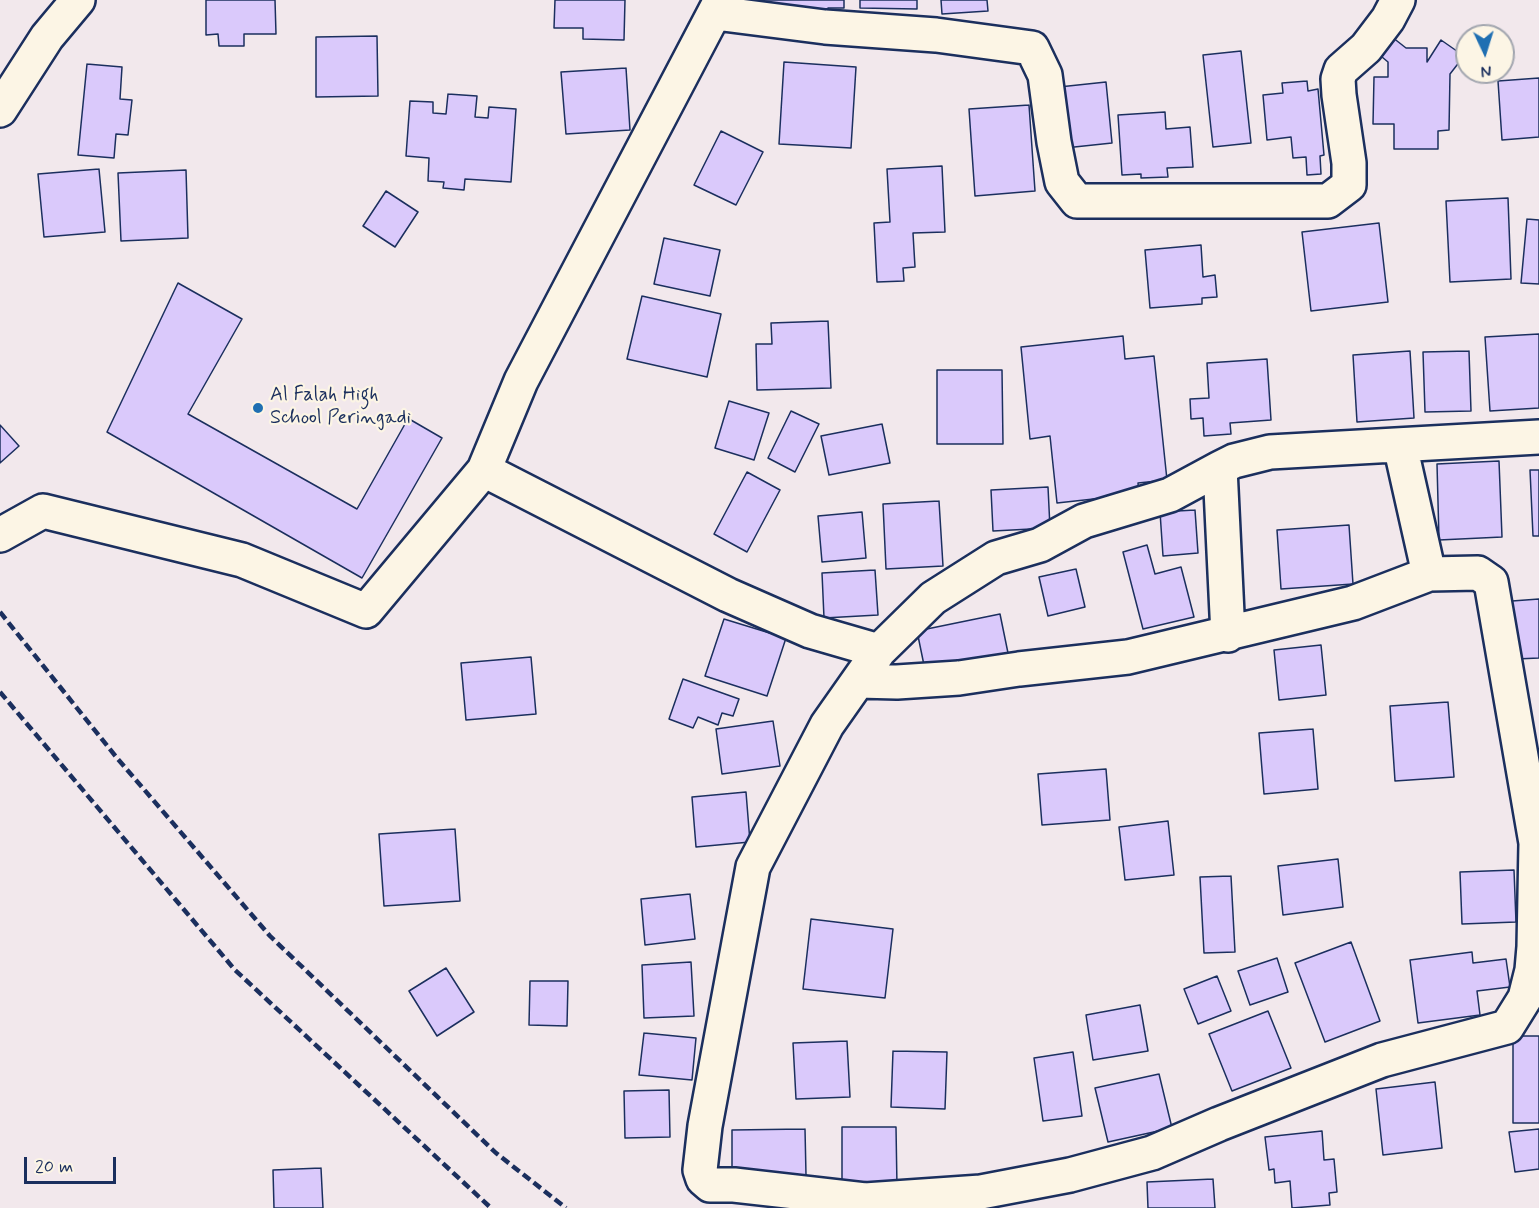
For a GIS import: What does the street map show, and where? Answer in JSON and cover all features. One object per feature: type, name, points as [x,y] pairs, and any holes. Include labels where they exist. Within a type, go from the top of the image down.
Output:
[{"type":"street","points":[[0,110],[47,37],[78,0]]},
{"type":"street","points":[[0,535],[43,511],[242,560],[366,611],[484,470],[521,381],[718,6],[825,27],[947,36],[1032,48],[1045,75],[1062,182],[1077,201],[1328,201],[1349,185],[1339,95],[1338,79],[1341,69],[1366,48],[1388,20],[1398,0]]},
{"type":"street","points":[[858,681],[897,682],[959,678],[1128,657],[1228,635],[1353,603],[1429,574],[1478,573],[1491,582],[1532,787],[1536,843],[1532,970],[1525,998],[1507,1027],[1382,1060],[1152,1153],[1070,1175],[981,1192],[866,1200],[734,1185],[710,1185],[703,1179],[700,1170],[705,1126],[753,867],[827,725],[879,651],[933,598],[996,558],[1040,545],[1084,521],[1170,495],[1234,461],[1270,452],[1539,437]]},
{"type":"street","points":[[1400,445],[1429,574]]},
{"type":"street","points":[[1220,468],[1228,635]]},
{"type":"street","points":[[484,470],[728,595],[810,631],[879,651]]},
{"type":"building","points":[[206,0],[275,0],[276,34],[244,34],[244,46],[219,46],[218,34],[206,35]]},
{"type":"building","points":[[555,0],[625,0],[624,40],[583,39],[583,28],[554,28]]},
{"type":"building","points":[[764,0],[844,0],[844,8],[828,8],[828,13],[764,10]]},
{"type":"building","points":[[860,0],[917,0],[917,9],[860,8]]},
{"type":"building","points":[[941,0],[987,0],[988,11],[942,14]]},
{"type":"building","points":[[377,36],[378,96],[316,97],[316,37]]},
{"type":"building","points":[[1392,37],[1406,48],[1427,48],[1427,62],[1441,40],[1455,50],[1455,68],[1450,74],[1449,130],[1438,131],[1438,149],[1394,149],[1394,124],[1373,124],[1374,77],[1388,77],[1388,62],[1376,52]]},
{"type":"building","points":[[1241,51],[1251,143],[1213,147],[1203,55]]},
{"type":"building","points":[[784,62],[856,67],[851,148],[779,144]]},
{"type":"building","points":[[87,64],[122,67],[120,99],[132,100],[128,135],[116,134],[114,158],[78,155]]},
{"type":"building","points":[[626,68],[630,130],[566,134],[561,72]]},
{"type":"building","points":[[1539,78],[1539,137],[1502,140],[1498,84],[1515,84],[1515,80]]},
{"type":"building","points":[[1307,81],[1308,91],[1318,89],[1324,155],[1320,156],[1321,174],[1307,175],[1306,157],[1293,158],[1291,137],[1267,140],[1263,95],[1283,93],[1282,83]]},
{"type":"building","points":[[1106,82],[1112,143],[1065,148],[1059,87]]},
{"type":"building","points":[[448,94],[477,96],[475,117],[488,118],[489,107],[516,109],[511,182],[465,179],[464,190],[443,188],[444,182],[428,181],[429,158],[406,156],[410,101],[433,102],[433,113],[446,114]]},
{"type":"building","points":[[1029,105],[1035,191],[975,196],[969,109]]},
{"type":"building","points":[[1165,112],[1166,129],[1190,127],[1193,167],[1167,168],[1168,177],[1141,178],[1141,174],[1122,175],[1118,115]]},
{"type":"building","points":[[721,131],[763,152],[736,205],[694,185]]},
{"type":"building","points":[[942,166],[945,232],[913,233],[915,267],[903,268],[904,281],[877,282],[874,223],[890,222],[887,169]]},
{"type":"building","points":[[99,169],[105,232],[44,237],[38,174]]},
{"type":"building","points":[[186,170],[188,238],[121,241],[118,173]]},
{"type":"building","points":[[386,191],[418,212],[395,247],[363,226]]},
{"type":"building","points":[[1508,198],[1511,279],[1450,282],[1446,201]]},
{"type":"building","points":[[1527,219],[1539,220],[1539,284],[1521,283]]},
{"type":"building","points":[[1379,223],[1388,302],[1311,311],[1302,232]]},
{"type":"building","points":[[664,238],[720,250],[710,296],[654,284]]},
{"type":"building","points":[[1201,245],[1203,277],[1215,275],[1217,297],[1202,298],[1202,304],[1150,308],[1145,250]]},
{"type":"building","points":[[178,283],[242,319],[188,414],[357,509],[405,424],[404,416],[442,438],[362,578],[107,432]]},
{"type":"building","points":[[642,296],[721,314],[707,377],[627,359]]},
{"type":"building","points":[[828,321],[831,388],[757,390],[756,344],[772,344],[771,323]]},
{"type":"building","points":[[1539,334],[1539,408],[1490,411],[1485,337]]},
{"type":"building","points":[[1123,336],[1125,359],[1154,356],[1167,480],[1138,483],[1139,494],[1057,503],[1050,436],[1030,439],[1021,347]]},
{"type":"building","points":[[1410,351],[1414,418],[1357,422],[1353,355]]},
{"type":"building","points":[[1469,351],[1471,411],[1425,412],[1423,352]]},
{"type":"building","points":[[1267,359],[1271,420],[1230,423],[1231,434],[1204,436],[1203,418],[1191,419],[1190,399],[1209,398],[1207,363]]},
{"type":"building","points":[[937,370],[1002,370],[1003,444],[937,444]]},
{"type":"building","points":[[729,401],[769,413],[754,460],[715,448]]},
{"type":"building","points":[[791,411],[819,424],[795,472],[768,458]]},
{"type":"building","points":[[882,424],[890,463],[829,475],[821,436]]},
{"type":"building","points":[[0,425],[19,446],[0,463]]},
{"type":"building","points":[[1499,461],[1502,537],[1439,540],[1437,464]]},
{"type":"building","points":[[1530,470],[1539,470],[1539,536],[1533,536]]},
{"type":"building","points":[[747,472],[780,490],[747,552],[714,534]]},
{"type":"building","points":[[1048,487],[1050,528],[993,531],[991,490]]},
{"type":"building","points":[[939,501],[943,566],[886,569],[883,504]]},
{"type":"building","points":[[1195,510],[1198,553],[1163,556],[1160,512]]},
{"type":"building","points":[[862,512],[866,558],[822,562],[818,516]]},
{"type":"building","points":[[1349,525],[1353,584],[1281,589],[1277,530]]},
{"type":"building","points":[[1147,545],[1155,574],[1181,567],[1194,617],[1143,629],[1123,552]]},
{"type":"building","points":[[1076,569],[1085,607],[1048,616],[1039,577]]},
{"type":"building","points":[[875,570],[878,615],[824,618],[822,573]]},
{"type":"building","points":[[1539,599],[1539,658],[1516,659],[1512,601]]},
{"type":"building","points":[[1000,614],[1008,653],[925,670],[917,631]]},
{"type":"building","points":[[724,619],[786,638],[767,696],[705,676]]},
{"type":"building","points":[[1321,645],[1326,695],[1279,700],[1274,650]]},
{"type":"building","points":[[531,657],[536,714],[466,720],[461,663]]},
{"type":"building","points":[[683,679],[739,699],[733,716],[722,713],[718,725],[698,717],[693,728],[669,719]]},
{"type":"building","points":[[1448,702],[1454,777],[1395,781],[1390,706]]},
{"type":"building","points":[[773,721],[780,766],[722,774],[716,729]]},
{"type":"building","points":[[1313,729],[1318,789],[1264,794],[1259,733]]},
{"type":"building","points":[[1106,769],[1110,820],[1042,825],[1038,774]]},
{"type":"building","points":[[746,792],[750,842],[696,847],[692,797]]},
{"type":"building","points":[[1168,821],[1174,875],[1125,880],[1119,827]]},
{"type":"building","points":[[455,829],[460,901],[384,906],[379,834]]},
{"type":"building","points":[[1338,859],[1343,907],[1283,915],[1278,866]]},
{"type":"building","points":[[1514,870],[1516,922],[1462,924],[1460,872]]},
{"type":"building","points":[[1231,876],[1235,952],[1204,953],[1200,877]]},
{"type":"building","points":[[690,894],[695,939],[645,945],[641,899]]},
{"type":"building","points":[[811,919],[893,929],[885,998],[803,989]]},
{"type":"building","points":[[1351,942],[1380,1021],[1325,1042],[1295,963]]},
{"type":"building","points":[[1472,952],[1473,963],[1506,959],[1510,987],[1477,991],[1480,1015],[1418,1023],[1410,960]]},
{"type":"building","points":[[1277,958],[1288,992],[1250,1005],[1238,971]]},
{"type":"building","points":[[691,962],[694,1016],[644,1018],[642,965]]},
{"type":"building","points":[[446,968],[474,1012],[437,1036],[409,991]]},
{"type":"building","points":[[1217,976],[1231,1011],[1198,1024],[1184,989]]},
{"type":"building","points":[[530,981],[568,981],[567,1026],[529,1025]]},
{"type":"building","points":[[1140,1005],[1148,1051],[1093,1060],[1086,1015]]},
{"type":"building","points":[[1268,1011],[1291,1068],[1232,1091],[1209,1034]]},
{"type":"building","points":[[644,1033],[696,1038],[692,1080],[639,1075]]},
{"type":"building","points":[[1513,1036],[1539,1036],[1539,1123],[1513,1123]]},
{"type":"building","points":[[847,1041],[850,1097],[796,1099],[793,1043]]},
{"type":"building","points":[[893,1051],[947,1052],[945,1109],[891,1107]]},
{"type":"building","points":[[1073,1052],[1082,1116],[1043,1121],[1034,1058]]},
{"type":"building","points":[[1159,1074],[1172,1128],[1108,1142],[1095,1088]]},
{"type":"building","points":[[1435,1082],[1442,1148],[1383,1155],[1376,1089]]},
{"type":"building","points":[[669,1090],[670,1137],[625,1138],[624,1091]]},
{"type":"building","points":[[842,1127],[896,1127],[897,1187],[842,1187]]},
{"type":"building","points":[[805,1129],[806,1175],[732,1175],[732,1130]]},
{"type":"building","points":[[1539,1129],[1539,1169],[1515,1172],[1509,1132]]},
{"type":"building","points":[[1322,1131],[1324,1160],[1334,1159],[1337,1192],[1329,1193],[1330,1205],[1292,1208],[1290,1181],[1275,1183],[1274,1169],[1269,1170],[1265,1137]]},
{"type":"building","points":[[321,1168],[323,1208],[274,1208],[273,1170]]},
{"type":"building","points":[[1213,1179],[1215,1208],[1148,1208],[1147,1182]]},
{"type":"railway","points":[[0,612],[117,758],[270,936],[496,1153],[566,1208]]},
{"type":"railway","points":[[0,692],[235,970],[491,1208]]},
{"type":"place","name":"Al Falah High School Peringadi","points":[[258,408]]}]
